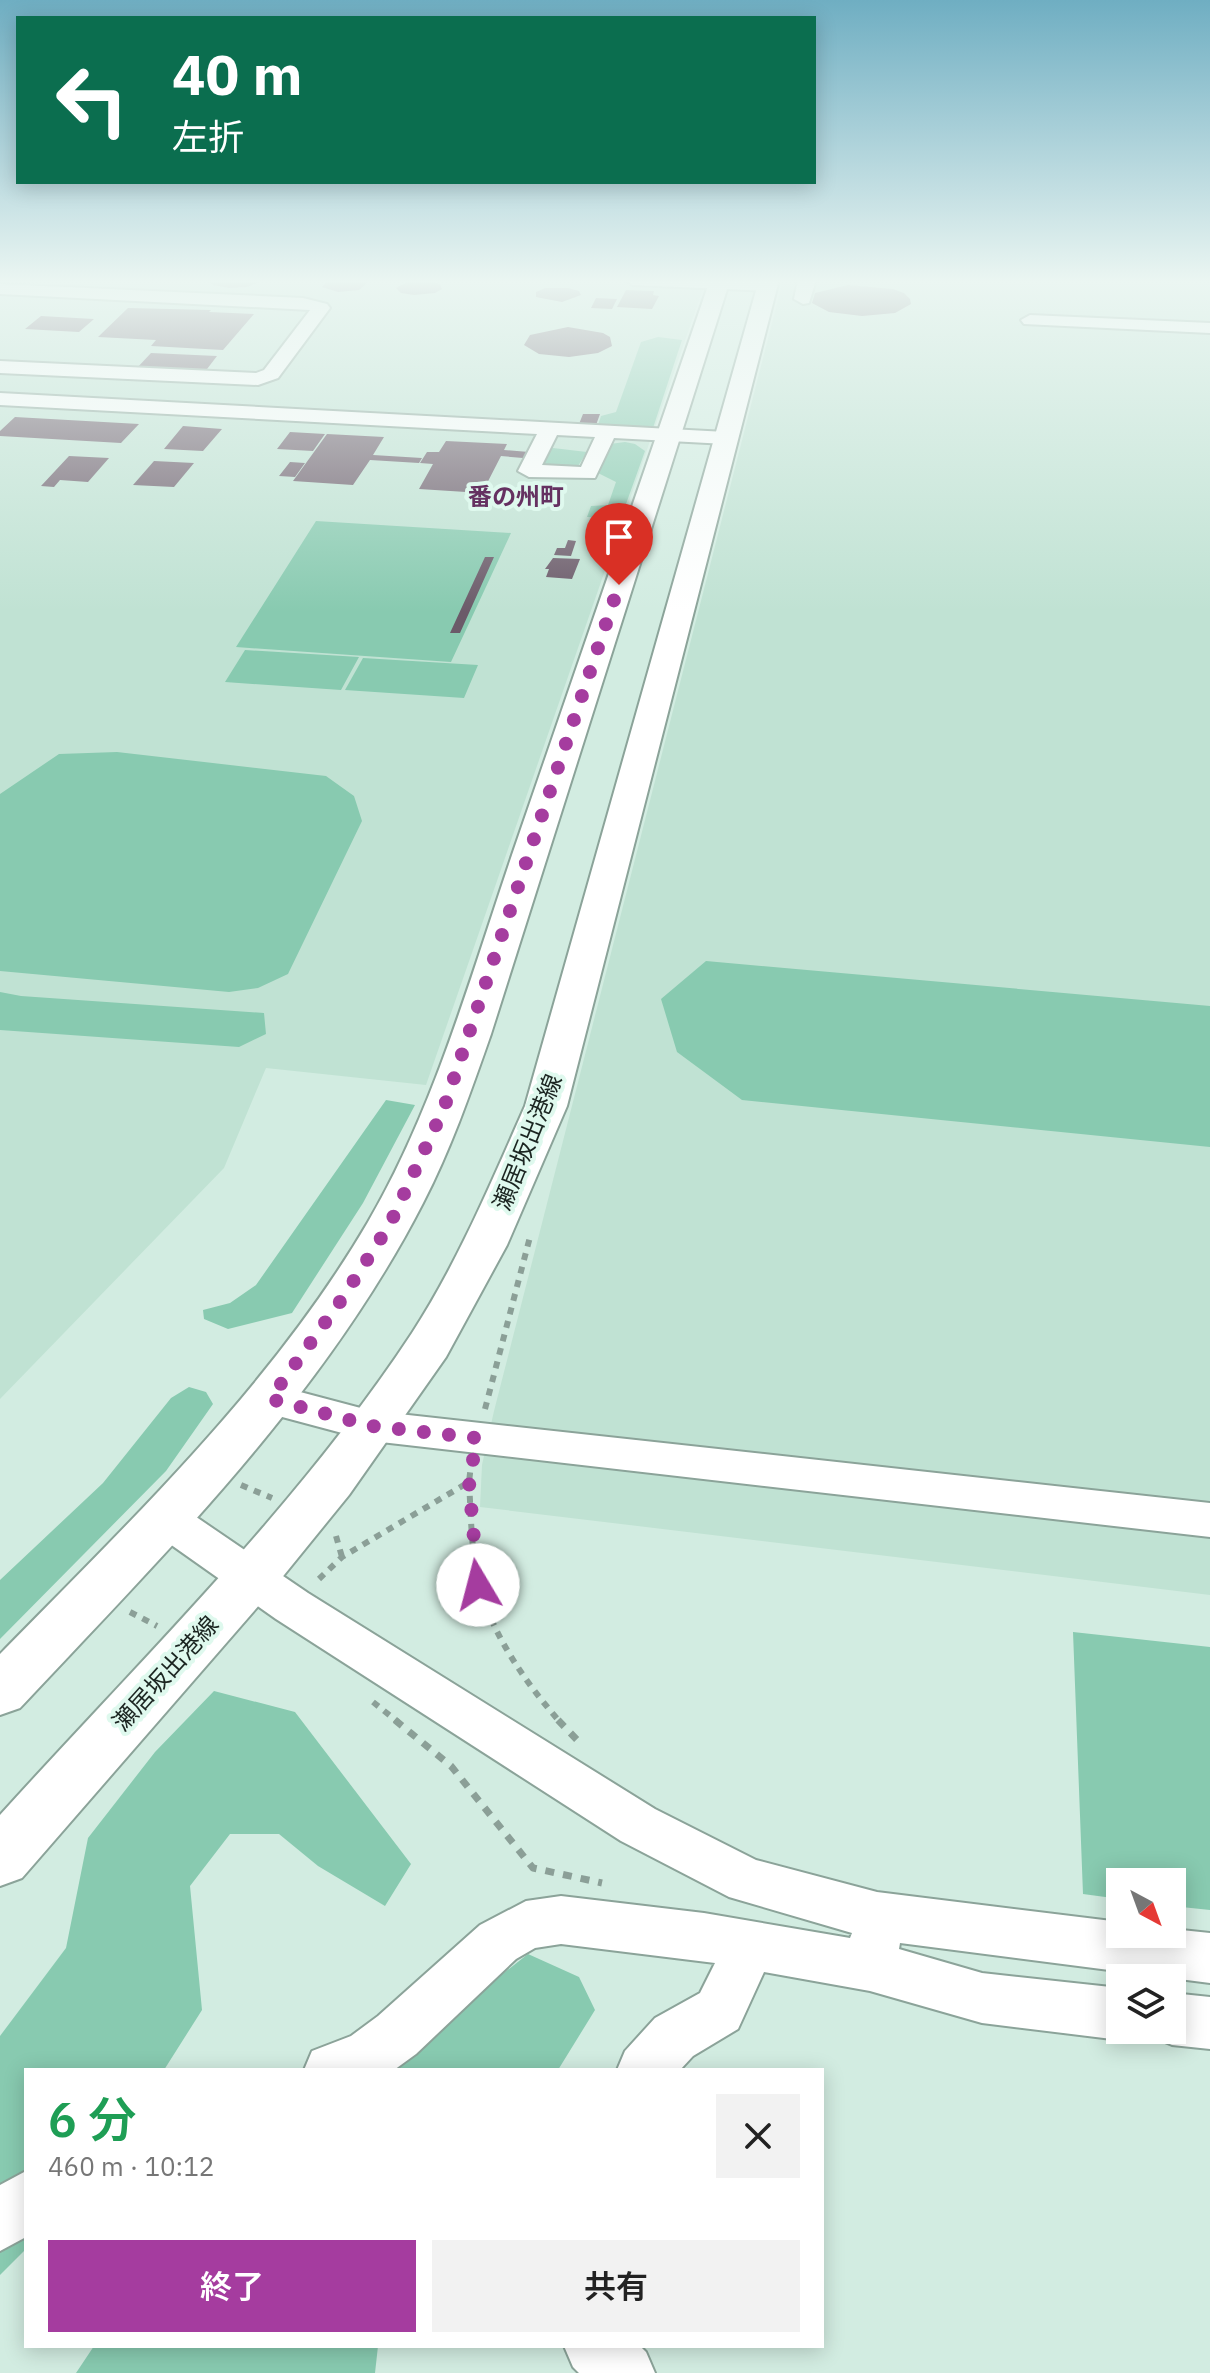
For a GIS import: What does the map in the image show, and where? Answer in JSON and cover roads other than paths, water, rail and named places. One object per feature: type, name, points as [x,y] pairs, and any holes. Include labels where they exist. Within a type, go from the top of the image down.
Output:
[{"type":"main road","points":[[0,1691],[168,1520],[270,1399],[334,1312],[390,1224],[444,1108],[669,436],[680,391]]},
{"type":"main road","name":"瀬居坂出港線","points":[[0,1858],[251,1578],[409,1375],[467,1278],[512,1188],[546,1106],[726,438],[745,391]]},
{"type":"street","points":[[0,399],[726,438]]},
{"type":"street","points":[[550,429],[529,471],[588,474],[607,432]]},
{"type":"street","points":[[270,1399],[372,1426],[1210,1520]]},
{"type":"street","points":[[168,1520],[251,1578],[638,1825],[747,1881],[877,1916],[1210,1958]]},
{"type":"street","points":[[870,1966],[877,1916]]},
{"type":"street","points":[[337,2068],[367,2057],[397,2035],[498,1942],[526,1925],[561,1920],[750,1945],[870,1966],[982,1998],[1106,2012]]},
{"type":"street","points":[[646,2068],[674,2037],[719,2011],[750,1945]]},
{"type":"street","points":[[1186,2020],[1210,2023]]},
{"type":"street","points":[[0,2222],[24,2202]]},
{"type":"street","points":[[596,2348],[625,2373]]},
{"type":"district","name":"番の州町","points":[[516,496]]}]
